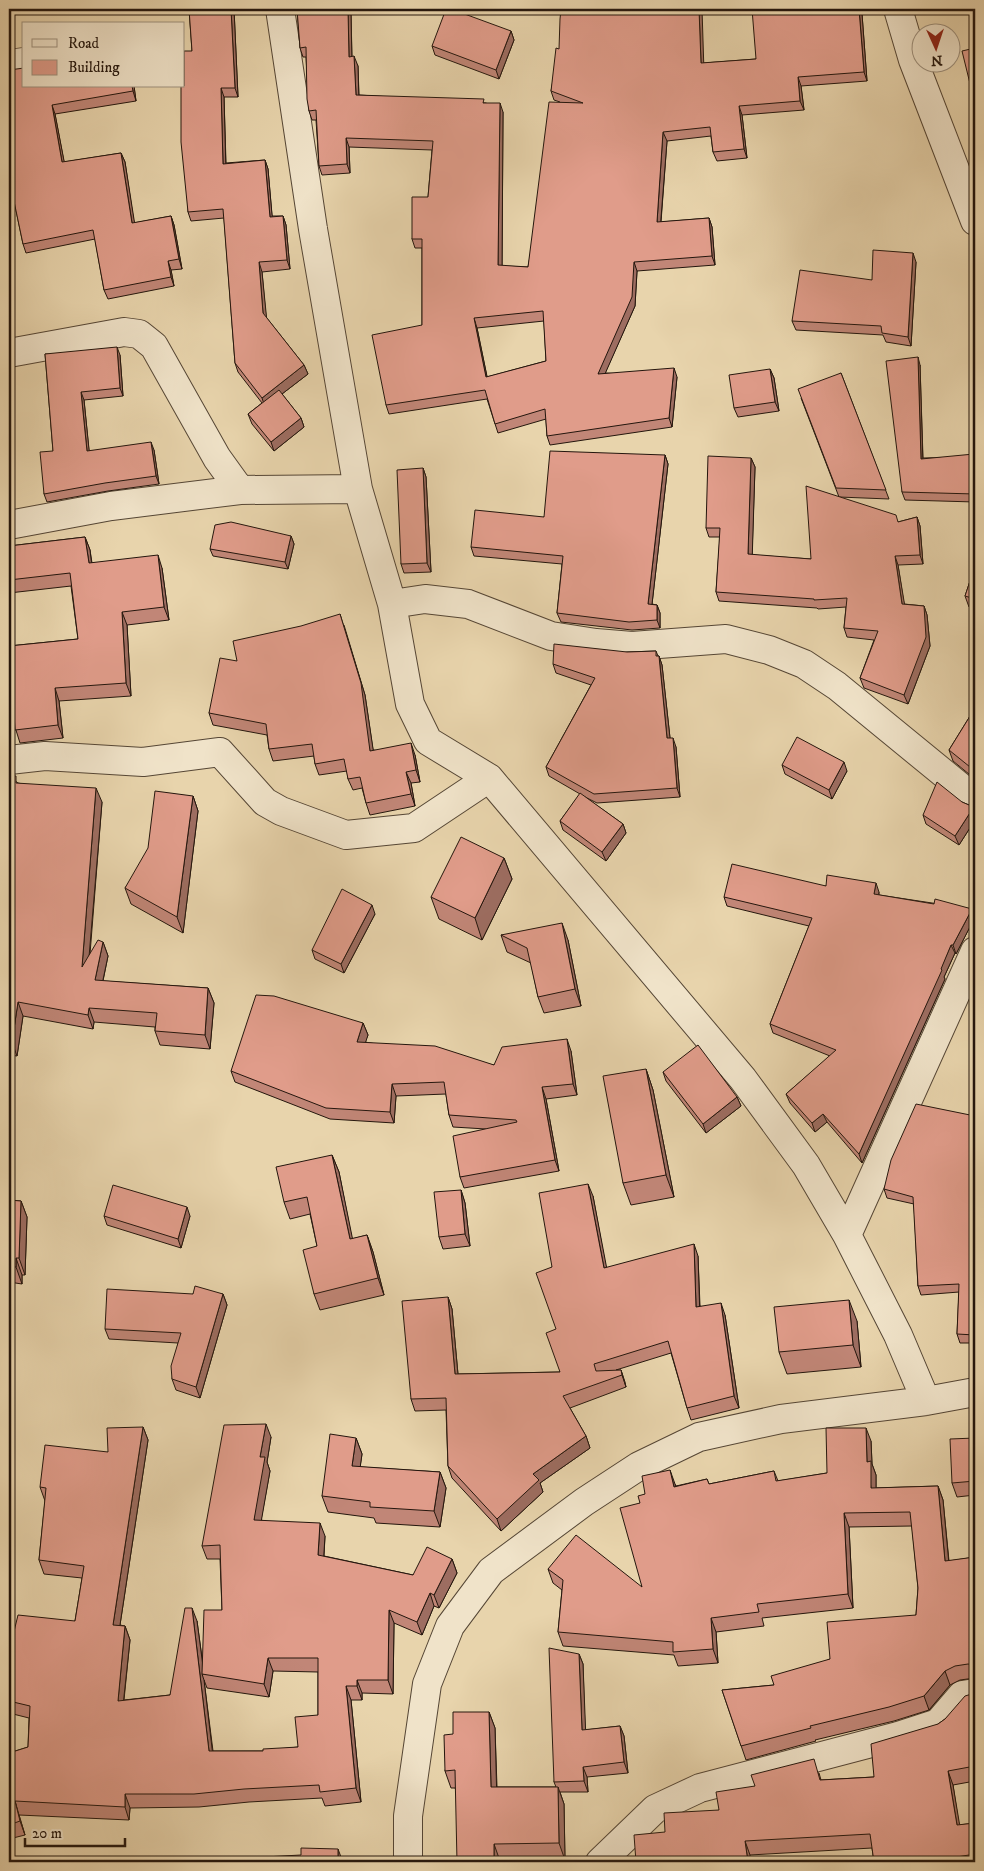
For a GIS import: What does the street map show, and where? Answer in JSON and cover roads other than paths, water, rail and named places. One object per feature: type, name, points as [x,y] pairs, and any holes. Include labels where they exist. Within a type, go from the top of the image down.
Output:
[{"type":"street","points":[[280,9],[313,229],[358,489],[392,604],[410,704],[428,741],[488,778],[743,1080],[806,1165],[847,1235],[898,1335],[926,1401]]},
{"type":"street","points":[[898,9],[913,60],[975,221]]},
{"type":"street","points":[[9,64],[22,62]]},
{"type":"street","points":[[9,352],[124,332],[139,334],[154,346],[217,458],[240,490]]},
{"type":"street","points":[[9,525],[111,506],[240,490],[358,489]]},
{"type":"street","points":[[392,604],[425,599],[468,604],[551,636],[596,643],[632,646],[726,639],[769,650],[804,664],[837,686],[975,799]]},
{"type":"street","points":[[9,760],[44,756],[143,762],[220,752],[265,802],[281,811],[346,835],[414,828],[488,778]]},
{"type":"street","points":[[847,1235],[975,951]]},
{"type":"street","points":[[408,1862],[408,1816],[428,1684],[450,1626],[491,1571],[592,1497],[639,1466],[699,1436],[781,1419],[926,1401],[975,1392]]},
{"type":"street","points":[[600,1862],[655,1809],[700,1788],[898,1736],[938,1722],[962,1694],[975,1693]]}]
